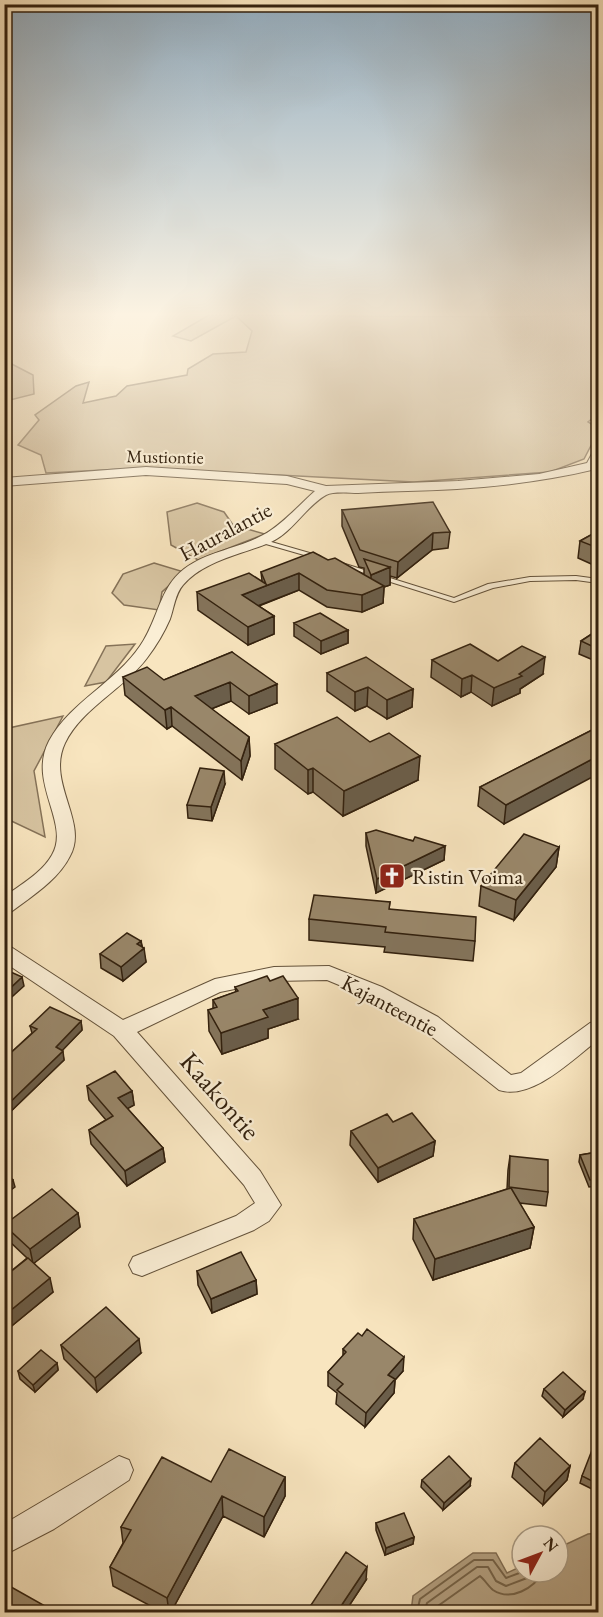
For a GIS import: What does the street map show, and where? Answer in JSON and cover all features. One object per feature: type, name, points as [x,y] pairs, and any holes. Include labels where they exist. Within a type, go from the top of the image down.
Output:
[{"type":"street","points":[[324,490],[539,478],[595,466],[598,453]]},
{"type":"street","name":"Mustiontie","points":[[4,482],[147,471],[287,480],[309,484],[324,490]]},
{"type":"street","name":"Hauralantie","points":[[4,907],[46,873],[62,855],[66,844],[66,833],[53,791],[50,764],[52,752],[79,716],[134,666],[160,626],[171,591],[177,583],[202,563],[261,541],[284,527],[324,490]]},
{"type":"street","name":"Kaakontie","points":[[4,952],[122,1030],[252,1178],[269,1204],[260,1214],[244,1222],[142,1265]]},
{"type":"street","name":"Kajanteentie","points":[[122,1030],[215,986],[274,974],[320,973],[329,973],[375,992],[430,1023],[507,1084],[527,1081],[598,1029]]},
{"type":"street","points":[[4,1540],[44,1520],[119,1470]]},
{"type":"lane","points":[[261,541],[326,560]]},
{"type":"lane","points":[[336,563],[454,600],[491,586],[530,579],[576,578],[598,581]]},
{"type":"shaded area","points":[[5,390],[34,390],[34,394],[10,400],[5,399]]},
{"type":"shaded area","points":[[70,390],[87,390],[83,403],[116,396],[122,390],[598,390],[598,414],[588,422],[598,428],[598,432],[584,459],[550,472],[414,482],[141,468],[46,473],[41,455],[18,445],[39,420],[35,415]]},
{"type":"shaded area","points":[[197,503],[224,512],[233,525],[265,534],[198,560],[171,545],[167,512]]},
{"type":"shaded area","points":[[154,563],[184,572],[162,592],[159,610],[124,605],[112,593],[123,574]]},
{"type":"shaded area","points":[[135,644],[106,682],[85,686],[106,646]]},
{"type":"shaded area","points":[[63,716],[34,771],[45,837],[5,818],[4,748],[9,728]]},
{"type":"water","points":[[598,1533],[598,1612],[411,1612],[413,1596],[473,1553],[496,1553],[507,1573],[510,1572],[510,1584],[570,1584],[570,1542],[588,1534]]},
{"type":"building","points":[[433,502],[450,532],[433,533],[398,562],[360,550],[342,510]]},
{"type":"building","points":[[598,531],[598,548],[580,541]]},
{"type":"building","points":[[313,552],[328,560],[335,558],[384,586],[362,595],[327,590],[299,573],[242,595],[274,616],[248,627],[197,592],[249,573],[266,584],[261,572]]},
{"type":"building","points":[[364,559],[390,567],[371,575]]},
{"type":"building","points":[[320,613],[348,630],[321,641],[294,623]]},
{"type":"building","points":[[598,630],[598,649],[581,641]]},
{"type":"building","points":[[470,644],[498,661],[522,646],[545,657],[519,674],[522,676],[494,688],[472,675],[462,679],[432,660]]},
{"type":"building","points":[[232,652],[277,684],[249,696],[230,682],[195,696],[249,737],[241,761],[171,707],[165,710],[123,677],[147,667],[164,680]]},
{"type":"building","points":[[366,657],[413,689],[387,700],[368,687],[355,692],[327,673]]},
{"type":"building","points":[[337,717],[370,742],[389,733],[420,756],[344,791],[313,768],[308,770],[275,744]]},
{"type":"building","points":[[598,727],[598,756],[506,805],[480,787]]},
{"type":"building","points":[[200,768],[224,771],[211,807],[187,805]]},
{"type":"building","points":[[376,830],[413,841],[415,837],[445,846],[377,879],[366,833]]},
{"type":"building","points":[[524,834],[559,847],[516,900],[481,886]]},
{"type":"building","points":[[314,895],[390,902],[389,909],[476,917],[475,941],[385,932],[386,927],[309,919]]},
{"type":"building","points":[[127,933],[141,941],[137,944],[144,948],[121,967],[100,954]]},
{"type":"building","points":[[4,969],[22,977],[4,994]]},
{"type":"building","points":[[267,976],[270,981],[283,976],[298,998],[263,1010],[268,1017],[221,1033],[208,1010],[217,1007],[213,1000],[238,991],[235,987]]},
{"type":"building","points":[[50,1007],[81,1021],[56,1047],[63,1051],[4,1108],[4,1059],[37,1029],[30,1026]]},
{"type":"building","points":[[115,1071],[132,1091],[118,1098],[163,1148],[125,1171],[89,1130],[113,1116],[87,1086]]},
{"type":"building","points":[[412,1113],[435,1141],[378,1168],[351,1131],[387,1114],[393,1122]]},
{"type":"building","points":[[598,1152],[598,1179],[590,1180],[580,1155]]},
{"type":"building","points":[[510,1156],[548,1160],[548,1192],[509,1187]]},
{"type":"building","points":[[4,1172],[13,1180],[4,1186]]},
{"type":"building","points":[[511,1188],[534,1227],[435,1259],[414,1219]]},
{"type":"building","points":[[52,1189],[78,1213],[30,1249],[4,1225]]},
{"type":"building","points":[[241,1252],[256,1280],[211,1299],[197,1271]]},
{"type":"building","points":[[28,1258],[50,1278],[5,1315],[4,1277]]},
{"type":"building","points":[[106,1307],[139,1339],[95,1378],[61,1345]]},
{"type":"building","points":[[367,1329],[404,1357],[388,1375],[395,1379],[366,1413],[337,1390],[343,1384],[328,1372],[346,1352],[343,1349],[358,1333],[362,1336]]},
{"type":"building","points":[[41,1350],[57,1363],[33,1385],[18,1371]]},
{"type":"building","points":[[563,1372],[585,1392],[565,1410],[544,1389]]},
{"type":"building","points":[[540,1438],[570,1466],[545,1492],[515,1463]]},
{"type":"building","points":[[594,1445],[598,1448],[598,1484],[582,1476]]},
{"type":"building","points":[[229,1449],[285,1477],[264,1517],[222,1496],[167,1598],[110,1567],[131,1530],[121,1527],[162,1457],[211,1482]]},
{"type":"building","points":[[449,1456],[471,1479],[444,1503],[422,1480]]},
{"type":"building","points":[[404,1513],[414,1537],[386,1548],[376,1523]]},
{"type":"building","points":[[346,1552],[367,1567],[337,1612],[322,1612],[311,1605]]},
{"type":"building","points":[[4,1583],[45,1606],[43,1609],[51,1612],[4,1612]]},
{"type":"place","name":"Ristin Voima","points":[[392,876]]}]
